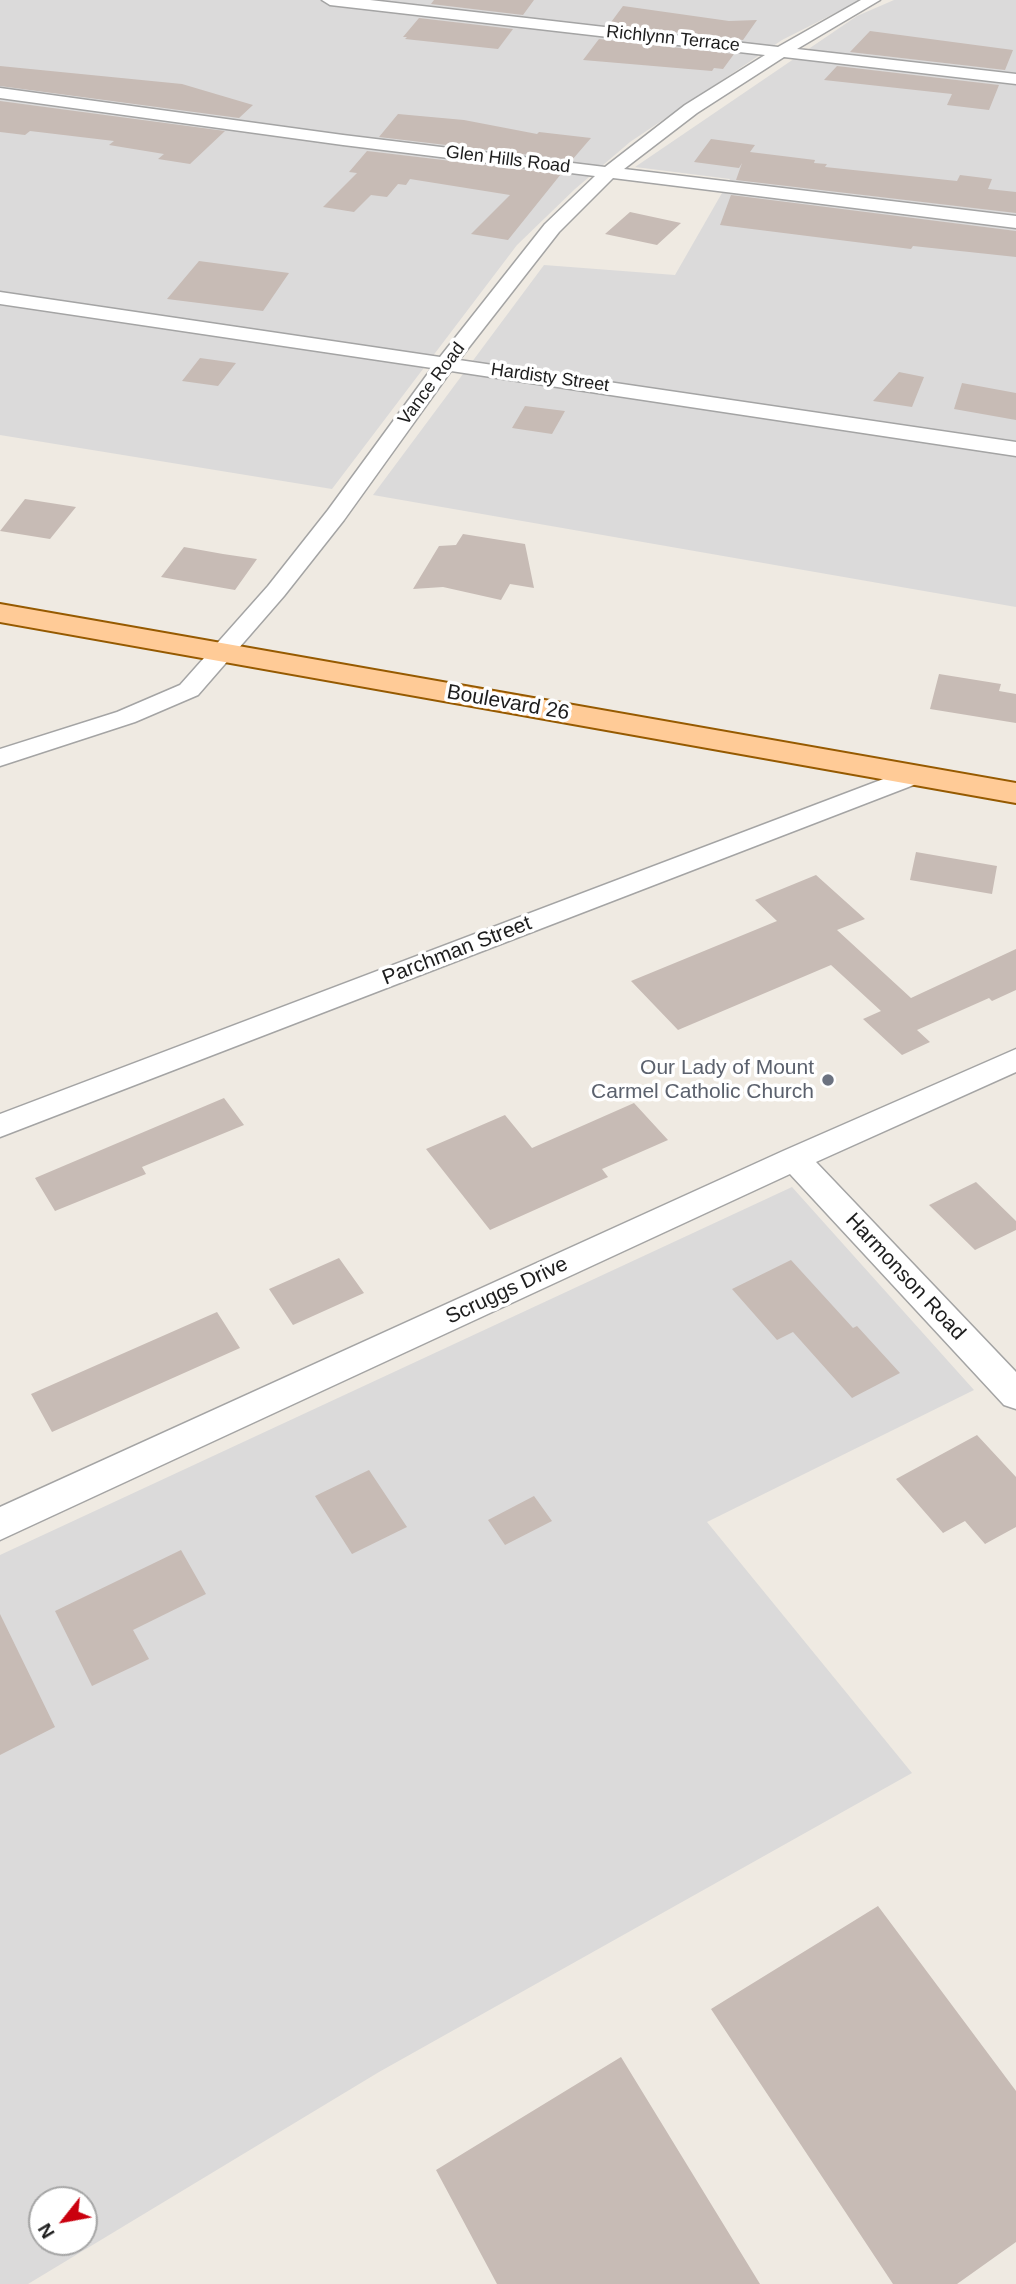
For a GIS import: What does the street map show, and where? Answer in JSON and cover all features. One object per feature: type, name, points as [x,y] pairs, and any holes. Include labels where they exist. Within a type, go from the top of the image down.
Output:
[{"type":"main road","name":"Boulevard 26","points":[[0,612],[1016,793]]},
{"type":"street","name":"Richlynn Terrace","points":[[330,0],[1016,79]]},
{"type":"street","name":"Vance Road","points":[[0,758],[125,717],[189,690],[261,609],[336,515],[446,363],[552,228],[609,172],[691,109],[782,51],[872,0]]},
{"type":"street","name":"Glen Hills Road","points":[[0,93],[343,141],[1016,222]]},
{"type":"street","name":"Hardisty Street","points":[[0,298],[1016,449]]},
{"type":"street","name":"Parchman Street","points":[[0,1126],[915,775]]},
{"type":"street","name":"Scruggs Drive","points":[[0,1524],[794,1159],[1016,1060]]},
{"type":"street","name":"Harmonson Road","points":[[794,1159],[1016,1395]]},
{"type":"shaded area","points":[[0,0],[861,0],[782,40],[630,142],[575,189],[517,245],[332,489],[0,435]]},
{"type":"shaded area","points":[[894,0],[1016,0],[1016,607],[373,495],[544,265],[675,275],[730,179],[635,167],[857,16]]},
{"type":"shaded area","points":[[792,1187],[974,1390],[707,1522],[912,1773],[379,2072],[98,2242],[98,2186],[28,2186],[28,2256],[74,2256],[28,2284],[0,2284],[0,1555]]},
{"type":"building","points":[[434,0],[534,0],[523,15],[431,4]]},
{"type":"building","points":[[623,6],[729,21],[757,20],[743,40],[609,25]]},
{"type":"building","points":[[419,18],[513,29],[498,49],[405,39],[407,37],[403,37]]},
{"type":"building","points":[[870,31],[1013,50],[1005,70],[850,52]]},
{"type":"building","points":[[599,39],[734,54],[723,69],[714,68],[712,71],[583,60]]},
{"type":"building","points":[[0,66],[182,84],[253,105],[239,118],[0,86]]},
{"type":"building","points":[[837,66],[999,85],[989,110],[947,105],[952,94],[824,80]]},
{"type":"building","points":[[0,101],[225,131],[190,164],[158,159],[164,154],[109,145],[114,141],[30,131],[25,135],[0,132]]},
{"type":"building","points":[[398,114],[464,120],[537,134],[539,132],[591,138],[572,160],[379,137]]},
{"type":"building","points":[[711,139],[755,145],[750,152],[815,160],[814,163],[827,164],[825,167],[957,181],[960,175],[992,179],[988,189],[1016,192],[1016,213],[736,180],[742,163],[739,168],[694,162]]},
{"type":"building","points":[[367,151],[561,174],[508,240],[471,234],[510,195],[410,179],[406,185],[398,184],[387,197],[371,195],[354,212],[323,207],[357,173],[349,172]]},
{"type":"building","points":[[731,195],[1016,231],[1016,257],[913,246],[911,249],[720,225]]},
{"type":"building","points":[[630,212],[681,223],[657,245],[605,234]]},
{"type":"building","points":[[199,261],[289,273],[263,311],[167,299]]},
{"type":"building","points":[[200,358],[236,363],[218,386],[182,381]]},
{"type":"building","points":[[899,372],[924,377],[912,407],[873,401]]},
{"type":"building","points":[[962,383],[1016,393],[1016,420],[954,409]]},
{"type":"building","points":[[525,406],[565,411],[552,434],[512,428]]},
{"type":"building","points":[[25,499],[76,507],[50,539],[0,531]]},
{"type":"building","points":[[463,534],[525,544],[534,588],[510,584],[501,600],[443,587],[413,589],[439,546],[456,545]]},
{"type":"building","points":[[184,547],[257,559],[235,590],[161,577]]},
{"type":"building","points":[[939,674],[1001,684],[999,691],[1016,694],[1016,723],[930,709]]},
{"type":"building","points":[[916,852],[997,866],[992,894],[910,880]]},
{"type":"building","points":[[816,875],[865,919],[837,930],[911,998],[1016,949],[1016,990],[992,1001],[989,998],[917,1030],[930,1042],[902,1055],[863,1019],[881,1011],[831,965],[678,1030],[631,981],[777,921],[755,900]]},
{"type":"building","points":[[224,1098],[244,1125],[142,1167],[146,1174],[55,1211],[35,1178]]},
{"type":"building","points":[[634,1103],[668,1140],[602,1169],[608,1177],[490,1230],[426,1149],[505,1115],[532,1148]]},
{"type":"building","points":[[976,1182],[1016,1221],[1016,1230],[975,1250],[929,1205]]},
{"type":"building","points":[[339,1258],[364,1293],[293,1325],[269,1289]]},
{"type":"building","points":[[791,1260],[853,1328],[857,1326],[900,1373],[852,1398],[793,1332],[777,1340],[732,1289]]},
{"type":"building","points":[[217,1312],[240,1348],[52,1432],[31,1394]]},
{"type":"building","points":[[977,1435],[1016,1477],[1016,1527],[985,1544],[965,1521],[943,1533],[896,1479]]},
{"type":"building","points":[[369,1470],[407,1527],[352,1554],[315,1496]]},
{"type":"building","points":[[534,1496],[552,1521],[505,1545],[488,1520]]},
{"type":"building","points":[[181,1550],[206,1594],[133,1630],[149,1659],[92,1686],[55,1611]]},
{"type":"building","points":[[0,1614],[55,1727],[0,1755]]},
{"type":"building","points":[[878,1906],[1016,2091],[1016,2242],[957,2284],[893,2284],[711,2009]]},
{"type":"building","points":[[621,2057],[760,2284],[497,2284],[436,2170]]},
{"type":"place","name":"Our Lady of Mount Carmel Catholic Church","points":[[828,1080]]}]
